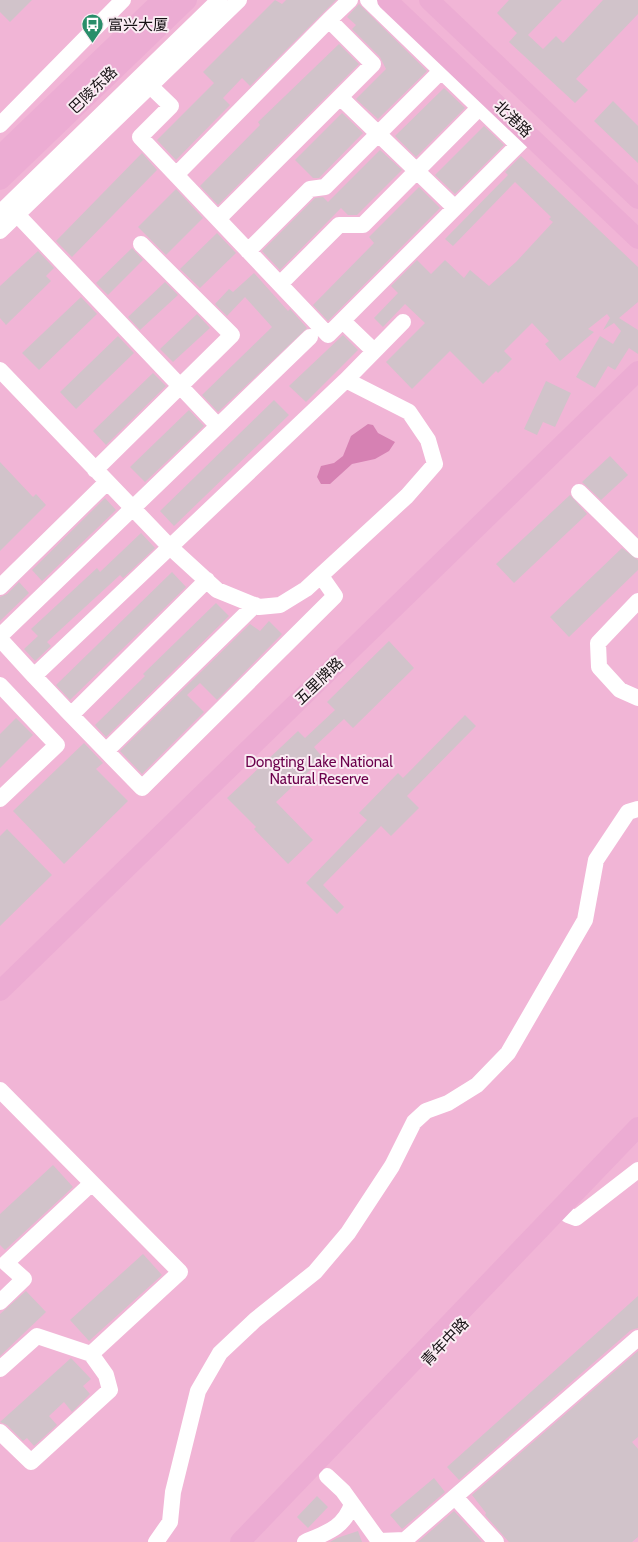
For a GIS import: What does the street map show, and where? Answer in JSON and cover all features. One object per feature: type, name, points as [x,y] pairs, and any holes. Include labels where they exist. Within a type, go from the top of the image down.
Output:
[{"type":"main road","name":"巴陵东路","points":[[0,156],[162,0]]},
{"type":"main road","name":"巴陵东路","points":[[0,180],[187,0]]},
{"type":"main road","name":"北港路","points":[[387,0],[523,140],[638,239]]},
{"type":"main road","name":"北港路","points":[[429,0],[638,199]]},
{"type":"main road","name":"五里牌路","points":[[0,977],[638,358]]},
{"type":"main road","name":"五里牌路","points":[[0,991],[638,371]]},
{"type":"main road","points":[[240,1542],[638,1126]]},
{"type":"main road","name":"青年中路","points":[[252,1542],[638,1143]]},
{"type":"street","points":[[0,125],[124,0]]},
{"type":"street","points":[[218,426],[4,209],[219,0]]},
{"type":"street","points":[[0,230],[238,0]]},
{"type":"street","points":[[176,175],[350,0]]},
{"type":"street","points":[[140,77],[171,106],[140,138],[328,335],[523,140],[479,108],[368,0]]},
{"type":"street","points":[[218,219],[373,64],[329,20]]},
{"type":"street","points":[[248,251],[310,189],[325,186],[441,71]]},
{"type":"street","points":[[340,97],[455,208]]},
{"type":"street","points":[[280,284],[339,225],[363,225],[479,108]]},
{"type":"street","points":[[95,470],[232,335],[141,244]]},
{"type":"street","points":[[34,676],[346,380],[403,322]]},
{"type":"street","points":[[348,326],[374,351]]},
{"type":"street","points":[[310,337],[0,638],[142,788],[335,596],[321,576]]},
{"type":"street","points":[[0,370],[170,547],[217,590],[255,605],[280,605],[306,589],[407,496],[435,464],[428,440],[409,412],[346,380]]},
{"type":"street","points":[[0,587],[107,482]]},
{"type":"street","points":[[579,492],[638,550]]},
{"type":"street","points":[[72,716],[207,580]]},
{"type":"street","points":[[638,601],[598,643],[599,667],[620,690],[638,698]]},
{"type":"street","points":[[106,751],[255,605]]},
{"type":"street","points":[[0,685],[57,744],[0,799]]},
{"type":"street","points":[[156,1542],[170,1522],[173,1492],[198,1391],[220,1353],[321,1266],[348,1232],[392,1166],[414,1122],[426,1111],[448,1103],[477,1085],[508,1053],[585,920],[596,860],[628,812],[638,808]]},
{"type":"street","points":[[0,1090],[180,1272],[91,1354]]},
{"type":"street","points":[[568,1215],[576,1218],[638,1170]]},
{"type":"street","points":[[0,1302],[24,1279],[6,1263],[92,1183]]},
{"type":"street","points":[[0,1369],[36,1336],[91,1354],[106,1375],[110,1390],[31,1462],[0,1432]]},
{"type":"street","points":[[327,1476],[352,1504],[379,1541],[405,1540],[638,1338]]},
{"type":"street","points":[[455,1496],[496,1542]]},
{"type":"street","points":[[305,1542],[337,1529],[349,1514],[352,1504]]},
{"type":"green space","name":"Dongting Lake National Natural Reserve","points":[[0,0],[638,0],[638,1542],[0,1542]]},
{"type":"shaded area","points":[[368,424],[373,425],[378,433],[395,442],[389,451],[375,459],[352,464],[330,484],[321,484],[317,477],[321,466],[334,463],[343,456],[351,436]]},
{"type":"building","points":[[0,0],[32,0],[10,22],[0,12]]},
{"type":"building","points":[[275,0],[282,4],[286,0],[336,0],[250,86],[242,78],[223,98],[230,105],[176,160],[157,140],[214,83],[203,72]]},
{"type":"building","points":[[509,0],[562,0],[528,35],[543,49],[556,36],[563,43],[603,0],[638,0],[638,14],[576,79],[588,90],[575,103],[509,42],[517,33],[497,13]]},
{"type":"building","points":[[359,4],[427,71],[378,119],[356,99],[386,69],[380,57],[352,29],[356,25],[347,17]]},
{"type":"building","points":[[339,44],[359,64],[218,205],[200,186],[260,125],[258,122]]},
{"type":"building","points":[[444,88],[465,108],[416,157],[395,136]]},
{"type":"building","points":[[613,101],[638,126],[638,163],[594,121]]},
{"type":"building","points":[[342,113],[363,133],[319,178],[313,178],[295,160]]},
{"type":"building","points":[[484,126],[504,145],[455,194],[435,175]]},
{"type":"building","points":[[380,150],[402,170],[357,215],[348,215],[341,208],[280,270],[262,251],[315,198],[323,197],[328,202]]},
{"type":"building","points":[[142,153],[157,170],[72,257],[56,241]]},
{"type":"building","points":[[521,156],[638,267],[638,302],[619,318],[638,330],[638,354],[629,348],[615,370],[608,366],[595,388],[576,377],[600,336],[613,344],[621,331],[614,323],[603,330],[610,318],[607,314],[588,329],[594,332],[560,361],[545,344],[549,341],[532,323],[504,351],[512,359],[483,384],[450,351],[412,389],[386,362],[425,323],[405,304],[383,327],[374,318],[398,293],[391,286],[417,260],[431,274],[445,260],[464,278],[470,270],[489,286],[516,262],[553,222],[549,219],[551,217],[515,182],[453,246],[445,239],[508,175],[505,172]]},
{"type":"building","points":[[419,187],[440,208],[328,321],[313,305],[374,243],[369,237]]},
{"type":"building","points":[[176,189],[203,218],[166,255],[138,227]]},
{"type":"building","points":[[217,233],[236,253],[200,288],[180,269]]},
{"type":"building","points":[[132,248],[143,260],[108,295],[96,283]]},
{"type":"building","points":[[38,251],[54,268],[46,276],[51,281],[6,325],[0,318],[0,286]]},
{"type":"building","points":[[254,273],[288,311],[290,309],[307,328],[218,412],[202,395],[272,327],[245,297],[227,316],[215,304],[229,289],[233,292]]},
{"type":"building","points":[[165,282],[178,295],[140,330],[128,317]]},
{"type":"building","points":[[81,297],[97,314],[39,370],[22,353]]},
{"type":"building","points":[[197,314],[210,328],[173,362],[160,349]]},
{"type":"building","points":[[343,335],[358,350],[306,402],[289,386]]},
{"type":"building","points":[[118,336],[134,353],[76,409],[60,392]]},
{"type":"building","points":[[153,373],[166,386],[106,445],[93,431]]},
{"type":"building","points":[[546,381],[571,393],[555,427],[543,422],[537,435],[524,429]]},
{"type":"building","points":[[274,400],[289,415],[174,526],[160,511]]},
{"type":"building","points":[[189,410],[204,426],[145,482],[130,467]]},
{"type":"building","points":[[610,456],[628,475],[601,500],[582,482]]},
{"type":"building","points":[[0,462],[33,497],[36,494],[46,505],[0,551]]},
{"type":"building","points":[[570,495],[587,514],[514,583],[496,564]]},
{"type":"building","points":[[105,498],[116,510],[42,581],[32,570]]},
{"type":"building","points":[[141,533],[155,548],[123,578],[120,575],[47,642],[51,646],[35,661],[24,649],[38,636],[31,629],[97,568],[100,572]]},
{"type":"building","points":[[622,548],[638,560],[638,570],[569,637],[550,617]]},
{"type":"building","points":[[172,572],[186,587],[70,700],[56,685]]},
{"type":"building","points":[[19,582],[29,593],[0,621],[0,597],[7,594]]},
{"type":"building","points":[[216,603],[229,616],[106,737],[95,725],[145,676],[143,674]]},
{"type":"building","points":[[269,621],[282,634],[217,700],[200,683],[187,695],[204,712],[142,774],[120,751],[250,624],[260,631]]},
{"type":"building","points":[[389,641],[414,668],[353,728],[344,719],[314,747],[323,758],[276,802],[313,840],[288,864],[254,829],[256,827],[227,798],[298,731],[305,738],[335,710],[327,702]]},
{"type":"building","points":[[465,715],[476,726],[407,796],[419,808],[391,836],[381,826],[323,885],[344,907],[337,914],[306,883],[367,820],[359,813],[398,773],[403,778]]},
{"type":"building","points":[[16,718],[33,735],[0,768],[0,734]]},
{"type":"building","points":[[84,743],[103,763],[96,769],[128,801],[64,864],[13,811]]},
{"type":"building","points":[[7,829],[52,875],[0,926],[0,836]]},
{"type":"building","points":[[53,1165],[73,1187],[5,1250],[0,1245],[0,1214]]},
{"type":"building","points":[[143,1254],[162,1275],[89,1341],[70,1320]]},
{"type":"building","points":[[26,1291],[46,1312],[0,1356],[0,1314]]},
{"type":"building","points":[[638,1296],[638,1328],[631,1330],[459,1480],[447,1467]]},
{"type":"building","points":[[638,1351],[638,1437],[632,1442],[638,1449],[638,1537],[632,1542],[509,1542],[485,1515],[486,1513],[472,1495]]},
{"type":"building","points":[[71,1358],[91,1379],[83,1386],[90,1394],[72,1412],[64,1402],[49,1416],[57,1425],[34,1446],[27,1438],[23,1441],[7,1425],[0,1422]]},
{"type":"building","points":[[434,1478],[445,1492],[402,1529],[390,1515]]},
{"type":"building","points":[[317,1496],[328,1507],[308,1528],[297,1517]]},
{"type":"building","points":[[454,1511],[482,1542],[418,1542]]},
{"type":"building","points":[[358,1531],[362,1542],[330,1542],[337,1538]]},
{"type":"place","name":"富兴大厦","points":[[92,44]]}]
